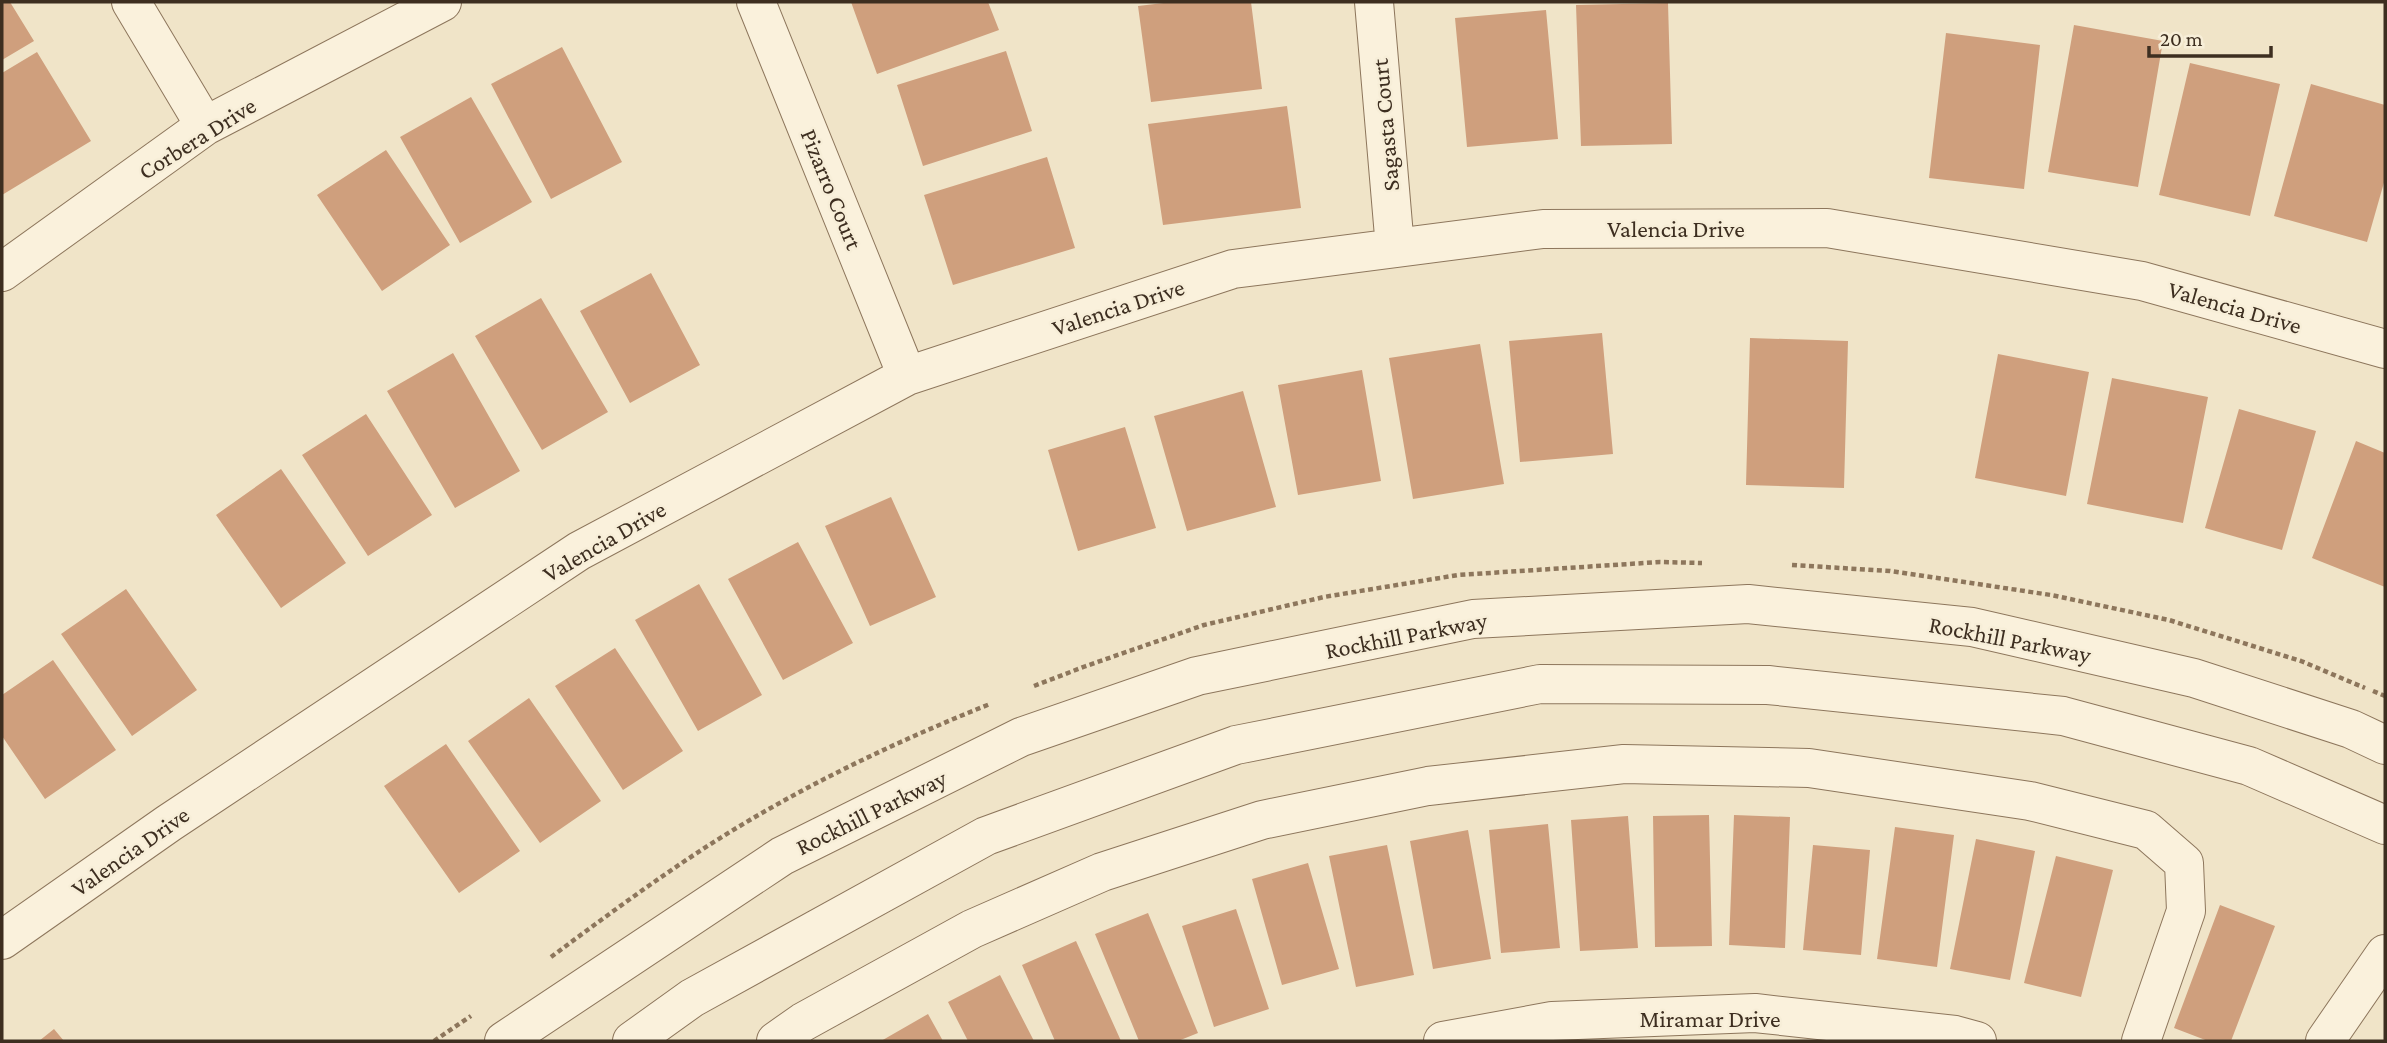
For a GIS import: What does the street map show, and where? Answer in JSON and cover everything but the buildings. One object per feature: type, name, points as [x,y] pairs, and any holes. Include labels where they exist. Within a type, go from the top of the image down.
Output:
[{"type":"street","points":[[131,2],[205,126]]},
{"type":"street","name":"Corbera Drive","points":[[2,272],[205,126],[442,2]]},
{"type":"street","name":"Pizarro Court","points":[[756,2],[907,376]]},
{"type":"street","name":"Sagasta Court","points":[[1374,2],[1395,248]]},
{"type":"street","name":"Valencia Drive","points":[[2,940],[169,823],[579,551],[907,376],[1233,269],[1543,229],[1827,228],[2142,281],[2385,349]]},
{"type":"street","name":"Rockhill Parkway","points":[[504,1041],[782,856],[1021,737],[1197,676],[1474,619],[1748,604],[1972,627],[2194,678],[2351,729],[2385,745]]},
{"type":"street","points":[[632,1041],[692,998],[986,836],[1236,745],[1540,684],[1769,685],[2063,716],[2249,766],[2385,825]]},
{"type":"street","points":[[776,1041],[803,1021],[972,929],[1102,872],[1262,820],[1428,786],[1624,764],[1810,768],[2030,801],[2146,830],[2184,863],[2186,911],[2141,1041]]},
{"type":"street","points":[[2325,1041],[2385,954]]},
{"type":"street","name":"Miramar Drive","points":[[1443,1041],[1552,1021],[1755,1013],[1955,1035],[1977,1041]]}]
